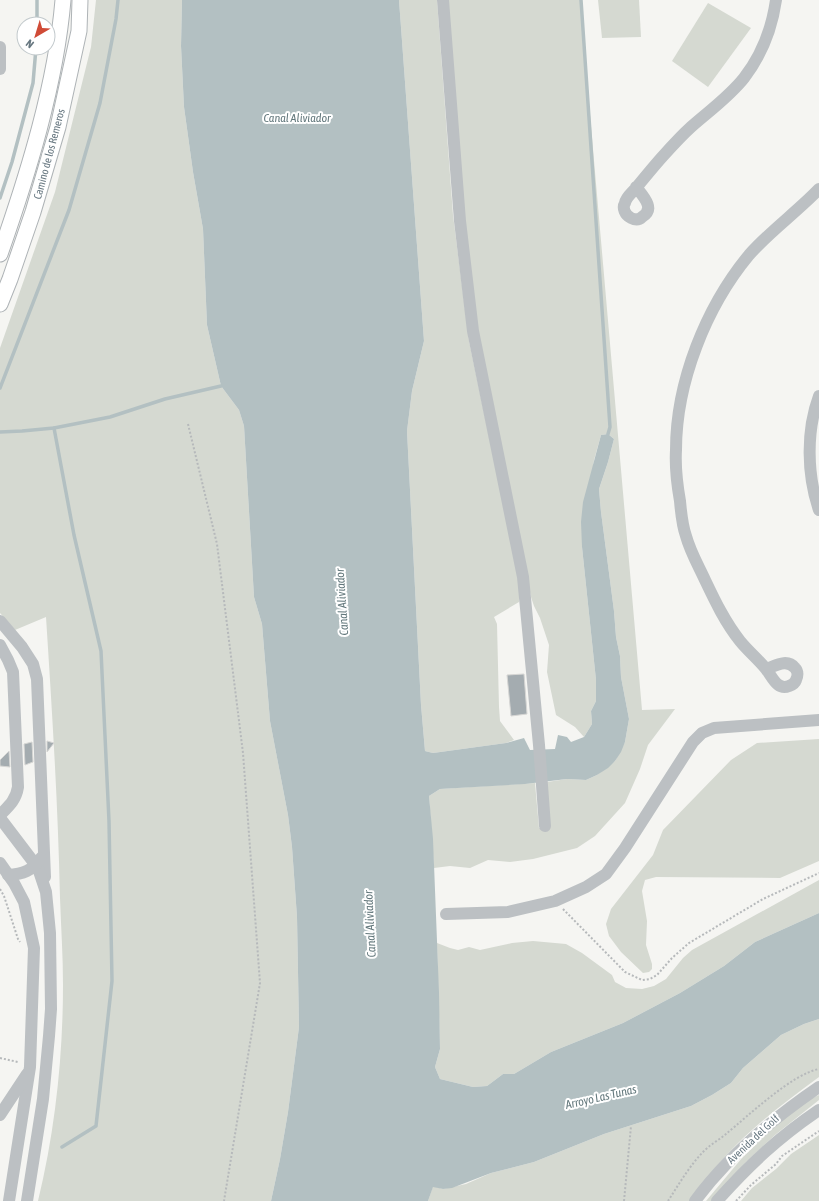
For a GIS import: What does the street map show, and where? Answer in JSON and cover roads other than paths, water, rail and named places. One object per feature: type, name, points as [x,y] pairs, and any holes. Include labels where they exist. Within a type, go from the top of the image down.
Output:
[{"type":"main road","name":"Camino de los Remeros","points":[[0,254],[25,178],[47,97],[61,24],[63,0]]},
{"type":"main road","name":"Camino de los Remeros","points":[[0,304],[25,236],[58,127],[79,31],[80,0]]},
{"type":"street","points":[[443,0],[460,221],[473,331],[523,577],[545,826]]},
{"type":"street","points":[[636,187],[682,135],[713,110],[744,78],[762,50],[776,0]]},
{"type":"street","points":[[0,47],[0,69]]},
{"type":"street","points":[[766,669],[739,640],[725,620],[695,560],[686,535],[680,503],[676,466],[677,426],[680,401],[690,365],[703,330],[726,287],[745,261],[765,238],[819,189]]},
{"type":"street","points":[[819,396],[812,422],[810,452],[814,496],[819,510]]},
{"type":"street","points":[[0,622],[26,652],[33,664],[37,679],[44,854],[50,933],[51,1009],[43,1099],[27,1201]]},
{"type":"street","points":[[0,645],[13,672],[18,787],[14,800],[0,815]]},
{"type":"street","points":[[446,914],[508,912],[555,901],[586,887],[606,874],[625,848],[693,742],[702,733],[714,728],[819,720]]},
{"type":"street","points":[[0,818],[36,865],[43,880],[46,892]]},
{"type":"street","points":[[8,875],[28,872],[36,865],[44,854]]},
{"type":"street","points":[[0,863],[24,902],[34,948],[26,1065],[9,1201]]},
{"type":"street","points":[[0,1114],[19,1088],[26,1065]]},
{"type":"street","name":"Avenida del Golf","points":[[695,1201],[716,1175],[765,1127],[819,1086]]},
{"type":"street","name":"Avenida del Golf","points":[[717,1201],[743,1172],[772,1145],[819,1110]]},
{"type":"water","name":"Canal Aliviador","points":[[182,0],[399,0],[424,341],[412,391],[407,431],[421,705],[425,751],[433,753],[506,743],[524,738],[530,750],[555,749],[558,735],[567,737],[571,742],[584,737],[592,724],[591,711],[596,701],[596,680],[582,547],[581,522],[583,502],[601,435],[608,434],[614,439],[599,489],[616,637],[620,656],[621,677],[629,719],[625,742],[621,752],[608,768],[586,780],[567,779],[525,784],[440,789],[429,796],[433,839],[439,992],[440,1049],[435,1067],[440,1079],[473,1087],[487,1086],[503,1074],[514,1074],[551,1052],[623,1023],[680,993],[724,966],[755,942],[819,913],[819,1019],[804,1024],[781,1035],[743,1068],[731,1083],[691,1106],[604,1134],[534,1162],[491,1173],[452,1188],[443,1189],[433,1187],[428,1201],[271,1201],[288,1112],[299,1027],[297,917],[292,847],[288,815],[270,721],[262,624],[254,597],[244,426],[239,410],[221,386],[207,325],[203,229],[184,107],[181,46]]},
{"type":"waterway","points":[[37,0],[37,16]]},
{"type":"waterway","points":[[0,388],[69,210],[100,103],[116,19],[118,0]]},
{"type":"waterway","points":[[581,0],[610,427],[608,434]]},
{"type":"waterway","points":[[0,198],[12,162],[33,83],[35,56]]},
{"type":"waterway","points":[[0,432],[54,428],[110,417],[165,399],[221,386]]},
{"type":"waterway","points":[[54,428],[74,535],[101,651],[109,821],[112,981],[96,1126],[62,1147]]},
{"type":"water label","name":"Arroyo Las Tunas","points":[[601,1097]]}]
